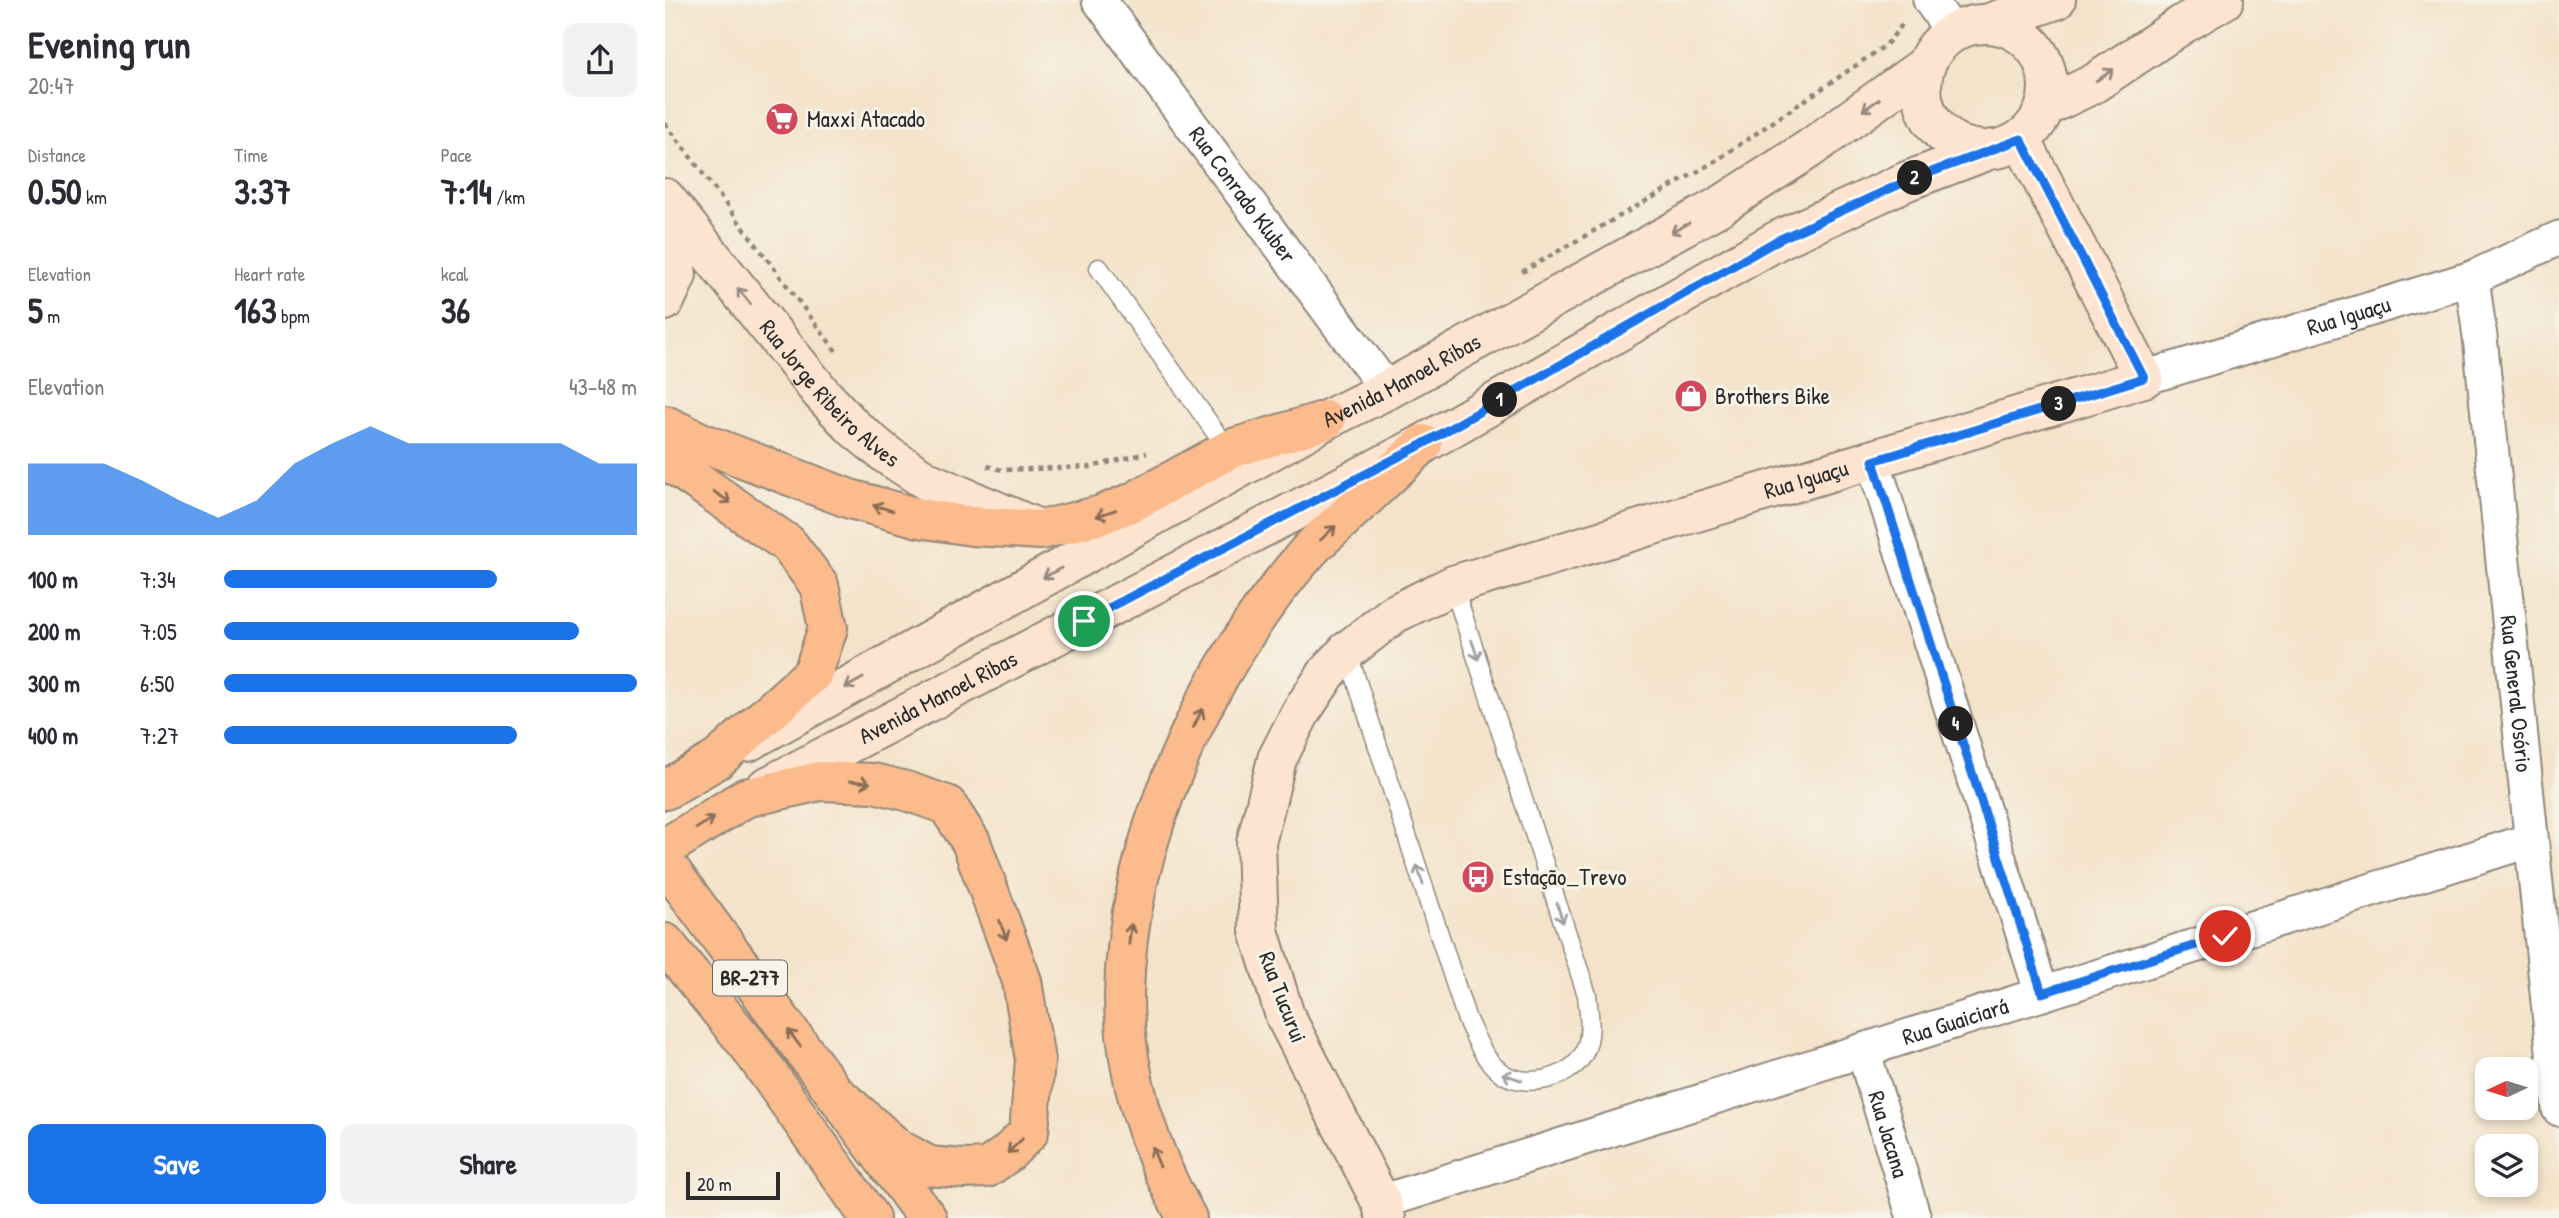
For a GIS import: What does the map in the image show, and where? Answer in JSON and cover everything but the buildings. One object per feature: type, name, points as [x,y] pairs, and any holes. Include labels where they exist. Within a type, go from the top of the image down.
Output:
[{"type":"highway","points":[[665,425],[701,442],[850,499],[919,518],[972,526],[1041,530],[1101,515],[1133,502],[1230,450],[1326,421]]},
{"type":"highway","points":[[1187,1218],[1148,1137],[1128,1045],[1124,996],[1129,937],[1137,888],[1152,831],[1177,761],[1211,691],[1258,614],[1307,552],[1423,444]]},
{"type":"highway","points":[[665,459],[788,544],[819,585],[828,628],[813,673],[718,759],[665,790]]},
{"type":"highway","points":[[665,848],[745,798],[820,781],[874,783],[947,805],[971,842],[1022,981],[1035,1060],[1029,1132],[1008,1153],[987,1168],[929,1166],[897,1148],[835,1093]]},
{"type":"highway","name":"BR-277","points":[[665,863],[927,1218]]},
{"type":"highway","name":"BR-277","points":[[665,943],[749,1046],[870,1218]]},
{"type":"highway","points":[[749,1046],[780,1109],[842,1218]]},
{"type":"main road","points":[[1951,14],[2056,0]]},
{"type":"main road","points":[[2045,107],[2093,83],[2224,0]]},
{"type":"main road","points":[[1951,14],[2014,31],[2034,47],[2043,62],[2048,77],[2045,107],[2032,130],[2005,145],[1968,148],[1949,139],[1935,125],[1925,106],[1922,86],[1926,65],[1951,14]]},
{"type":"main road","name":"Avenida Manoel Ribas","points":[[718,759],[1326,421],[1720,206],[1809,149],[1926,65]]},
{"type":"main road","name":"Avenida Manoel Ribas","points":[[745,798],[1423,444],[1778,240],[1907,181],[2005,145]]},
{"type":"main road","points":[[2005,145],[2144,378]]},
{"type":"main road","name":"Rua Jorge Ribeiro Alves","points":[[665,198],[822,394],[854,428],[887,456],[927,481],[1041,530]]},
{"type":"main road","points":[[665,222],[673,243],[677,275],[665,301]]},
{"type":"main road","name":"Rua Iguaçu","points":[[1277,760],[1301,712],[1327,673],[1347,651],[1394,614],[1453,585],[2144,378]]},
{"type":"main road","name":"Rua Tucurui","points":[[1277,760],[1256,843],[1259,931],[1285,1016],[1384,1210]]},
{"type":"street","name":"Rua Conrado Kluber","points":[[1099,0],[1387,390]]},
{"type":"street","name":"Rua Iguaçu","points":[[2144,378],[2472,278],[2559,238]]},
{"type":"street","name":"Rua General Osório","points":[[2472,278],[2531,840],[2553,992],[2559,1109]]},
{"type":"street","points":[[1873,461],[2042,993]]},
{"type":"street","name":"Rua Guaiciará","points":[[1384,1210],[1863,1050],[2531,840]]},
{"type":"street","name":"Rua Jacana","points":[[1863,1050],[1914,1218]]},
{"type":"lane","points":[[1100,268],[1230,450]]},
{"type":"lane","points":[[1347,651],[1467,1020],[1483,1052],[1497,1070],[1511,1079],[1531,1082],[1551,1078],[1568,1069],[1583,1055],[1591,1029],[1587,995],[1453,585]]},
{"type":"path","points":[[1522,272],[1714,162],[1886,45],[1901,24],[1951,14]]},
{"type":"path","points":[[665,123],[839,354]]},
{"type":"path","points":[[975,462],[1002,470],[1091,467],[1159,450]]},
{"type":"place","name":"Maxxi Atacado","points":[[782,119]]},
{"type":"place","name":"Brothers Bike","points":[[1691,396]]},
{"type":"place","name":"Estação_Trevo","points":[[1478,877]]},
{"type":"route","points":[[1084,621],[1423,444],[1778,240],[1907,181],[2021,139],[2144,378],[1873,461],[2042,993],[2225,936]]}]
